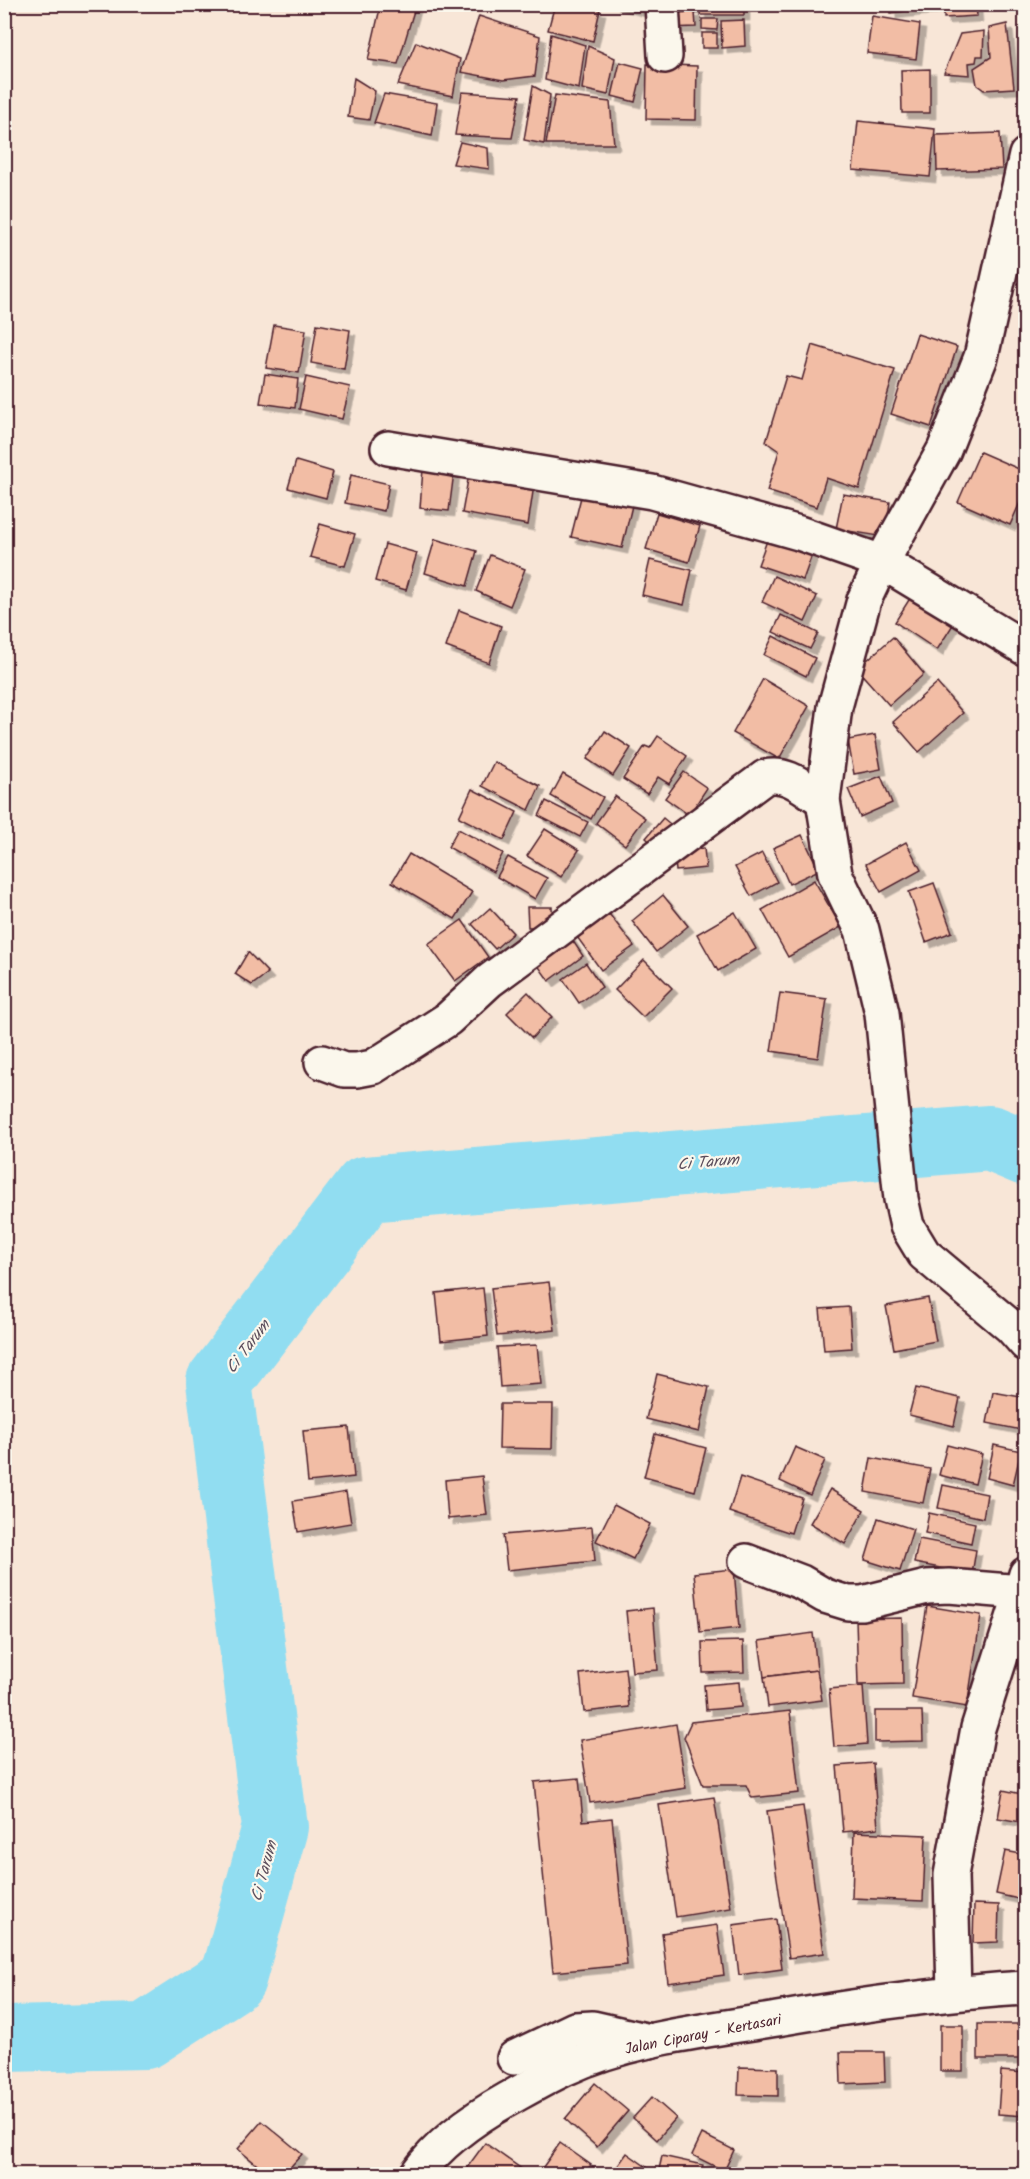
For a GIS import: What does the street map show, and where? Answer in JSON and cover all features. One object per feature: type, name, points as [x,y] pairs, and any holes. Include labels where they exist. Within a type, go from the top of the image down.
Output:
[{"type":"street","points":[[662,4],[665,56]]},
{"type":"street","points":[[1026,154],[981,357],[944,450],[882,562],[864,600],[835,707],[823,800],[835,874],[862,930],[882,1013],[901,1199],[907,1226],[924,1254],[1011,1327],[1026,1344]]},
{"type":"street","points":[[388,448],[652,492],[799,533],[882,562],[1026,650]]},
{"type":"street","points":[[322,1062],[345,1070],[373,1067],[439,1025],[489,981],[765,777],[784,776],[823,800]]},
{"type":"street","points":[[746,1561],[801,1582],[825,1596],[848,1603],[862,1603],[898,1593],[949,1586],[1020,1593],[978,1728],[951,1875],[954,1993]]},
{"type":"street","name":"Jalan Ciparay - Kertasari","points":[[417,2175],[456,2133],[487,2111],[564,2068],[609,2052],[650,2041],[815,2013],[954,1993],[1026,1988]]},
{"type":"street","points":[[514,2058],[575,2029],[593,2028],[650,2041]]},
{"type":"building","points":[[381,4],[416,4],[398,64],[368,60]]},
{"type":"building","points":[[555,4],[577,4],[600,10],[593,41],[548,30]]},
{"type":"building","points":[[613,4],[641,4],[640,11]]},
{"type":"building","points":[[668,4],[696,4],[696,9],[668,8]]},
{"type":"building","points":[[701,4],[744,4],[744,15],[700,15]]},
{"type":"building","points":[[890,4],[941,4],[941,7],[891,13]]},
{"type":"building","points":[[944,4],[976,4],[977,16],[944,18]]},
{"type":"building","points":[[695,12],[696,27],[667,28],[666,13]]},
{"type":"building","points":[[479,16],[540,36],[535,76],[503,80],[461,72]]},
{"type":"building","points":[[872,16],[920,24],[916,59],[867,53]]},
{"type":"building","points":[[702,19],[718,19],[717,30],[702,29]]},
{"type":"building","points":[[744,20],[745,46],[722,48],[721,21]]},
{"type":"building","points":[[1007,24],[1014,88],[984,90],[977,85],[974,68],[991,57],[989,28]]},
{"type":"building","points":[[984,31],[983,56],[977,56],[976,62],[969,63],[970,75],[944,73],[960,34]]},
{"type":"building","points":[[702,33],[717,33],[717,48],[702,48]]},
{"type":"building","points":[[551,34],[585,45],[579,89],[545,80]]},
{"type":"building","points":[[416,42],[460,59],[453,96],[398,85]]},
{"type":"building","points":[[588,46],[615,58],[608,95],[582,89]]},
{"type":"building","points":[[620,62],[643,68],[635,102],[612,96]]},
{"type":"building","points":[[647,64],[697,66],[696,120],[646,119]]},
{"type":"building","points":[[930,69],[930,113],[902,113],[901,70]]},
{"type":"building","points":[[354,78],[375,91],[369,120],[348,117]]},
{"type":"building","points":[[533,86],[550,95],[544,144],[524,140]]},
{"type":"building","points":[[462,92],[520,96],[512,138],[455,135]]},
{"type":"building","points":[[384,94],[437,103],[432,136],[374,123]]},
{"type":"building","points":[[555,95],[610,102],[614,144],[546,144]]},
{"type":"building","points":[[858,121],[935,129],[930,177],[853,170]]},
{"type":"building","points":[[1000,133],[1002,169],[937,171],[936,135]]},
{"type":"building","points":[[460,142],[488,148],[489,169],[453,164]]},
{"type":"building","points":[[317,324],[350,330],[344,369],[311,363]]},
{"type":"building","points":[[274,325],[306,330],[299,373],[266,368]]},
{"type":"building","points":[[917,334],[957,347],[931,427],[891,414]]},
{"type":"building","points":[[812,345],[895,370],[859,489],[826,478],[817,507],[767,491],[779,451],[766,442],[786,376],[802,380]]},
{"type":"building","points":[[265,374],[298,379],[295,408],[260,403]]},
{"type":"building","points":[[306,377],[350,387],[342,419],[299,409]]},
{"type":"building","points":[[980,452],[1026,472],[1026,489],[1010,525],[958,502]]},
{"type":"building","points":[[296,461],[333,472],[326,498],[288,488]]},
{"type":"building","points":[[423,469],[454,472],[449,511],[420,508]]},
{"type":"building","points":[[469,474],[534,485],[528,525],[462,513]]},
{"type":"building","points":[[351,475],[389,484],[384,511],[345,503]]},
{"type":"building","points":[[584,485],[634,497],[622,548],[571,537]]},
{"type":"building","points":[[843,494],[890,502],[885,537],[836,529]]},
{"type":"building","points":[[657,513],[700,526],[689,562],[646,549]]},
{"type":"building","points":[[320,524],[355,534],[345,566],[310,557]]},
{"type":"building","points":[[769,535],[813,552],[803,580],[758,565]]},
{"type":"building","points":[[435,539],[477,551],[467,586],[425,573]]},
{"type":"building","points":[[385,544],[417,553],[406,590],[375,581]]},
{"type":"building","points":[[490,555],[525,569],[510,606],[476,591]]},
{"type":"building","points":[[650,560],[692,570],[684,605],[642,595]]},
{"type":"building","points":[[774,576],[817,596],[805,622],[762,602]]},
{"type":"building","points":[[914,592],[956,620],[937,650],[895,622]]},
{"type":"building","points":[[459,610],[501,626],[489,663],[446,647]]},
{"type":"building","points":[[781,615],[818,633],[810,649],[773,632]]},
{"type":"building","points":[[773,636],[815,658],[806,676],[764,655]]},
{"type":"building","points":[[893,637],[924,674],[889,705],[857,669]]},
{"type":"building","points":[[763,679],[809,706],[779,759],[733,733]]},
{"type":"building","points":[[937,683],[963,713],[919,752],[893,722]]},
{"type":"building","points":[[605,731],[631,748],[613,776],[587,759]]},
{"type":"building","points":[[875,735],[881,769],[854,774],[848,740]]},
{"type":"building","points":[[658,736],[687,756],[669,784],[658,777],[647,794],[623,779],[645,746],[650,748]]},
{"type":"building","points":[[494,762],[540,786],[529,810],[482,786]]},
{"type":"building","points":[[684,772],[707,788],[689,815],[665,798]]},
{"type":"building","points":[[563,774],[603,797],[591,819],[551,796]]},
{"type":"building","points":[[881,776],[892,803],[860,817],[848,789]]},
{"type":"building","points":[[472,789],[517,812],[504,840],[459,817]]},
{"type":"building","points":[[615,796],[645,818],[625,845],[596,823]]},
{"type":"building","points":[[546,801],[588,822],[580,837],[539,816]]},
{"type":"building","points":[[663,818],[675,828],[658,849],[646,838]]},
{"type":"building","points":[[458,829],[503,853],[493,872],[448,847]]},
{"type":"building","points":[[545,829],[579,850],[561,877],[527,856]]},
{"type":"building","points":[[802,835],[819,870],[789,884],[773,848]]},
{"type":"building","points":[[906,842],[921,870],[881,892],[866,864]]},
{"type":"building","points":[[704,848],[706,868],[676,871],[674,851]]},
{"type":"building","points":[[762,853],[777,882],[751,896],[735,867]]},
{"type":"building","points":[[409,854],[472,892],[455,919],[392,882]]},
{"type":"building","points":[[508,857],[547,878],[535,899],[497,877]]},
{"type":"building","points":[[814,880],[841,927],[788,957],[762,910]]},
{"type":"building","points":[[934,883],[952,932],[926,942],[909,892]]},
{"type":"building","points":[[663,895],[688,926],[656,952],[632,921]]},
{"type":"building","points":[[603,906],[634,946],[601,970],[572,930]]},
{"type":"building","points":[[527,907],[552,907],[553,926],[528,927]]},
{"type":"building","points":[[490,908],[513,933],[495,949],[472,924]]},
{"type":"building","points":[[735,912],[756,949],[718,971],[697,934]]},
{"type":"building","points":[[462,920],[488,957],[455,981],[428,944]]},
{"type":"building","points":[[567,932],[583,956],[549,981],[532,957]]},
{"type":"building","points":[[248,952],[268,973],[252,985],[235,974]]},
{"type":"building","points":[[644,960],[672,988],[643,1017],[615,990]]},
{"type":"building","points":[[586,963],[602,987],[579,1003],[563,979]]},
{"type":"building","points":[[528,992],[552,1017],[532,1038],[507,1013]]},
{"type":"building","points":[[780,993],[827,999],[818,1058],[771,1051]]},
{"type":"building","points":[[549,1282],[555,1330],[497,1336],[491,1288]]},
{"type":"building","points":[[483,1288],[488,1336],[441,1341],[436,1293]]},
{"type":"building","points":[[928,1298],[936,1341],[894,1349],[886,1306]]},
{"type":"building","points":[[849,1307],[852,1348],[824,1350],[820,1309]]},
{"type":"building","points":[[537,1345],[541,1384],[500,1387],[497,1347]]},
{"type":"building","points":[[657,1374],[709,1387],[699,1432],[646,1419]]},
{"type":"building","points":[[916,1388],[960,1398],[954,1426],[909,1415]]},
{"type":"building","points":[[993,1392],[1026,1398],[1026,1431],[987,1423]]},
{"type":"building","points":[[500,1404],[553,1404],[552,1449],[499,1448]]},
{"type":"building","points":[[349,1427],[354,1477],[308,1482],[303,1431]]},
{"type":"building","points":[[655,1434],[706,1448],[695,1491],[644,1477]]},
{"type":"building","points":[[947,1445],[982,1454],[975,1484],[939,1475]]},
{"type":"building","points":[[994,1445],[1021,1451],[1013,1485],[987,1478]]},
{"type":"building","points":[[795,1447],[825,1460],[810,1495],[780,1481]]},
{"type":"building","points":[[871,1458],[930,1469],[923,1503],[865,1492]]},
{"type":"building","points":[[482,1476],[487,1515],[448,1519],[445,1480]]},
{"type":"building","points":[[740,1477],[802,1498],[791,1533],[729,1512]]},
{"type":"building","points":[[943,1485],[987,1494],[983,1518],[938,1508]]},
{"type":"building","points":[[830,1489],[864,1510],[845,1544],[810,1523]]},
{"type":"building","points":[[346,1492],[351,1523],[298,1532],[293,1501]]},
{"type":"building","points":[[614,1505],[650,1524],[633,1559],[596,1541]]},
{"type":"building","points":[[929,1513],[975,1523],[971,1543],[925,1533]]},
{"type":"building","points":[[878,1518],[913,1529],[900,1571],[865,1560]]},
{"type":"building","points":[[592,1527],[595,1561],[507,1570],[503,1535]]},
{"type":"building","points":[[919,1539],[976,1550],[972,1574],[914,1563]]},
{"type":"building","points":[[734,1569],[739,1628],[700,1632],[694,1573]]},
{"type":"building","points":[[927,1606],[981,1615],[967,1707],[912,1698]]},
{"type":"building","points":[[653,1608],[658,1670],[632,1672],[626,1611]]},
{"type":"building","points":[[902,1618],[903,1684],[858,1685],[856,1619]]},
{"type":"building","points":[[813,1633],[817,1670],[764,1677],[759,1641]]},
{"type":"building","points":[[743,1641],[744,1672],[703,1673],[702,1642]]},
{"type":"building","points":[[625,1668],[629,1707],[584,1712],[580,1674]]},
{"type":"building","points":[[817,1670],[822,1700],[768,1707],[764,1677]]},
{"type":"building","points":[[739,1682],[741,1707],[706,1710],[704,1685]]},
{"type":"building","points":[[863,1686],[867,1744],[834,1747],[829,1689]]},
{"type":"building","points":[[790,1711],[799,1793],[752,1798],[746,1785],[703,1785],[684,1737],[691,1722]]},
{"type":"building","points":[[875,1711],[922,1711],[923,1741],[875,1742]]},
{"type":"building","points":[[676,1724],[686,1788],[590,1803],[580,1740]]},
{"type":"building","points":[[1026,1741],[1026,1779],[1019,1777]]},
{"type":"building","points":[[873,1763],[878,1828],[843,1832],[837,1766]]},
{"type":"building","points":[[579,1778],[583,1821],[612,1818],[627,1965],[553,1972],[534,1782]]},
{"type":"building","points":[[1003,1790],[1026,1795],[1026,1823],[998,1818]]},
{"type":"building","points":[[714,1797],[731,1908],[676,1917],[659,1805]]},
{"type":"building","points":[[803,1806],[824,1953],[789,1958],[767,1811]]},
{"type":"building","points":[[854,1832],[926,1835],[923,1901],[852,1898]]},
{"type":"building","points":[[1005,1851],[1026,1855],[1026,1887],[1023,1900],[996,1894]]},
{"type":"building","points":[[974,1904],[999,1905],[998,1942],[973,1943]]},
{"type":"building","points":[[776,1919],[782,1969],[739,1975],[733,1925]]},
{"type":"building","points":[[717,1925],[724,1975],[668,1983],[662,1933]]},
{"type":"building","points":[[978,2024],[1026,2024],[1026,2059],[978,2059]]},
{"type":"building","points":[[940,2025],[963,2025],[963,2071],[940,2071]]},
{"type":"building","points":[[840,2052],[884,2052],[885,2082],[841,2084]]},
{"type":"building","points":[[739,2067],[778,2068],[778,2096],[738,2095]]},
{"type":"building","points":[[1001,2071],[1026,2073],[1026,2116],[998,2114]]},
{"type":"building","points":[[595,2083],[628,2111],[597,2147],[565,2119]]},
{"type":"building","points":[[652,2097],[676,2118],[657,2140],[633,2118]]},
{"type":"building","points":[[262,2121],[302,2154],[284,2174],[268,2174],[238,2149]]},
{"type":"building","points":[[702,2134],[734,2150],[724,2171],[692,2155]]},
{"type":"building","points":[[485,2143],[523,2170],[520,2174],[474,2174],[466,2169]]},
{"type":"building","points":[[560,2143],[591,2165],[584,2174],[538,2174]]},
{"type":"building","points":[[627,2153],[652,2171],[650,2174],[612,2174]]},
{"type":"building","points":[[662,2156],[703,2165],[701,2174],[658,2174]]},
{"type":"waterway","name":"Ci Tarum","points":[[4,2039],[145,2036],[233,1979],[275,1827],[219,1382],[366,1189],[990,1138],[1026,1153]]}]
